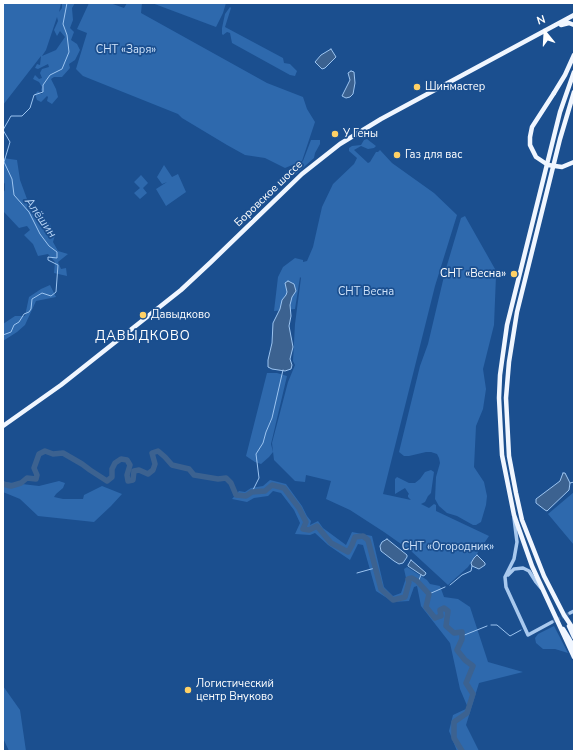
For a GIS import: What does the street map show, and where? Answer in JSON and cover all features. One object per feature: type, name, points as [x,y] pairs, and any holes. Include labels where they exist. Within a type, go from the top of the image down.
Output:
[{"type":"main road","name":"Боровское шоссе","points":[[3,426],[61,385],[181,290],[302,174],[340,144],[381,119],[574,15]]},
{"type":"main road","points":[[545,31],[564,24],[574,25]]},
{"type":"main road","points":[[574,54],[565,75],[532,127],[530,137],[530,145],[536,157],[548,165],[562,167],[574,162]]},
{"type":"main road","points":[[574,72],[560,112],[533,218],[508,325],[502,357],[499,391],[500,429],[504,468],[514,515],[527,554],[574,657]]},
{"type":"main road","points":[[574,92],[560,139],[517,312],[509,362],[506,398],[509,456],[520,514],[541,571],[574,637]]},
{"type":"main road","points":[[564,615],[574,630]]},
{"type":"main road","points":[[557,619],[574,647]]},
{"type":"street","points":[[514,515],[517,546],[514,559],[505,577],[505,582],[528,635],[552,622]]},
{"type":"street","points":[[505,582],[510,571],[516,568],[522,568],[529,571],[534,580],[542,588]]},
{"type":"street","points":[[570,613],[574,611]]},
{"type":"green space","points":[[3,3],[61,3],[59,12],[62,8],[62,3],[75,3],[72,8],[73,20],[70,28],[74,32],[71,40],[77,44],[80,50],[75,60],[69,64],[70,68],[62,77],[54,77],[51,79],[58,97],[52,104],[47,101],[47,96],[41,102],[37,100],[35,94],[38,91],[41,94],[43,93],[41,90],[42,87],[39,82],[33,79],[35,75],[39,79],[42,78],[40,73],[42,69],[49,67],[48,64],[38,69],[35,68],[37,64],[40,65],[41,56],[3,105]],"holes":[[[57,17],[58,21],[54,30],[57,36],[60,31],[65,37],[56,50],[42,56],[46,50]]]},
{"type":"green space","name":"СНТ «Заря»","points":[[89,3],[110,3],[124,8],[127,3],[142,3],[141,13],[267,83],[303,97],[307,109],[315,122],[302,161],[285,168],[265,158],[245,155],[182,118],[178,114],[83,76],[76,69],[87,33],[77,29]]},
{"type":"green space","points":[[152,3],[226,3],[216,27]]},
{"type":"green space","points":[[230,7],[231,8],[225,27],[283,58],[284,63],[290,64],[297,71],[295,76],[290,75],[232,43],[230,33],[227,32],[223,35],[222,34],[225,14]]},
{"type":"green space","name":"СНТ Весна","points":[[367,139],[376,146],[368,149],[361,146],[354,150],[368,163],[376,152],[380,150],[392,163],[434,193],[457,215],[435,286],[383,494],[411,500],[408,497],[409,494],[405,488],[395,494],[395,479],[397,477],[409,483],[415,483],[425,472],[431,470],[434,472],[431,493],[425,502],[421,504],[429,508],[434,504],[436,505],[436,511],[489,536],[468,567],[448,585],[411,551],[350,510],[326,499],[331,481],[306,475],[305,482],[295,481],[274,460],[272,443],[288,382],[295,365],[293,361],[295,324],[301,278],[300,277],[295,309],[274,311],[278,277],[283,267],[295,258],[303,260],[303,262],[307,261],[313,247],[322,207],[333,184],[354,164],[357,158],[349,151],[349,148],[352,146],[361,145],[364,140]]},
{"type":"green space","points":[[311,140],[320,140],[320,144],[314,158],[295,175],[290,171],[303,161]]},
{"type":"green space","points":[[3,158],[17,160],[20,180],[27,199],[50,224],[55,235],[53,242],[58,251],[68,254],[58,262],[61,269],[66,268],[67,276],[54,273],[55,262],[48,254],[38,256],[33,244],[24,235],[30,230],[27,226],[19,228],[4,212],[3,193],[5,190],[5,184],[3,181]]},
{"type":"green space","points":[[164,165],[172,177],[178,174],[186,192],[166,206],[156,189],[167,182],[162,184],[157,177]]},
{"type":"green space","points":[[141,175],[148,183],[143,188],[147,193],[140,199],[134,193],[140,188],[134,182]]},
{"type":"green space","points":[[465,216],[495,269],[496,276],[494,325],[483,369],[486,389],[483,409],[476,426],[474,467],[484,482],[487,496],[481,522],[476,525],[447,513],[439,506],[435,499],[436,477],[440,463],[437,454],[426,452],[404,456],[399,452],[420,366],[428,344],[445,272],[461,218]]},
{"type":"green space","points":[[50,285],[56,297],[36,301],[25,325],[3,341],[3,324],[15,316],[25,316],[29,297]]},
{"type":"green space","points":[[267,373],[277,373],[287,376],[271,444],[273,452],[261,464],[246,456]]},
{"type":"green space","points":[[3,480],[5,482],[39,486],[59,481],[65,483],[63,488],[54,497],[63,499],[83,499],[84,495],[102,486],[122,494],[94,522],[38,516],[20,499],[3,492]]},
{"type":"green space","points":[[270,480],[286,484],[311,521],[310,525],[318,521],[323,528],[346,545],[352,532],[372,536],[384,587],[393,596],[401,593],[406,578],[404,569],[407,567],[427,580],[430,584],[440,586],[444,597],[458,599],[470,607],[488,662],[523,672],[479,683],[466,725],[479,751],[457,751],[449,731],[453,715],[468,708],[460,689],[450,643],[421,606],[417,586],[414,587],[409,601],[393,602],[376,591],[363,545],[358,544],[350,560],[328,545],[315,533],[310,535],[295,534],[300,523],[294,510],[281,493],[273,491],[268,496],[254,498],[247,502],[232,499],[239,491],[245,492],[251,488],[263,486]]},
{"type":"green space","points":[[574,492],[574,545],[548,514]]},
{"type":"green space","points":[[554,626],[568,653],[555,649],[543,649],[536,643],[535,638],[538,634]]},
{"type":"green space","points":[[3,686],[20,710],[26,751],[9,751],[3,738]]},
{"type":"shaded area","points":[[331,49],[336,57],[322,69],[315,62],[321,55]]},
{"type":"shaded area","points":[[351,71],[354,72],[355,83],[353,94],[346,98],[342,96],[350,80],[348,73]]},
{"type":"shaded area","points":[[288,281],[294,284],[296,291],[292,297],[290,305],[291,316],[289,326],[293,347],[290,359],[292,365],[291,369],[285,371],[268,367],[268,360],[272,343],[273,323],[280,309],[282,300],[286,295],[287,292],[285,283]]},
{"type":"shaded area","points":[[563,473],[565,473],[570,483],[569,490],[547,511],[536,503],[536,499],[560,481]]},
{"type":"shaded area","points":[[387,539],[407,555],[403,563],[399,564],[381,551],[380,546],[382,542]]},
{"type":"shaded area","points":[[477,555],[485,563],[485,565],[479,569],[472,566],[471,563]]},
{"type":"shaded area","points":[[411,560],[426,573],[425,575],[423,576],[408,566]]},
{"type":"waterway","name":"Алёшин","points":[[3,335],[11,332],[14,325],[19,322],[24,314],[29,312],[31,309],[32,299],[42,293],[51,296],[56,292],[58,265],[48,260],[48,257],[57,258],[57,252],[49,246],[40,234],[29,212],[14,195],[12,179],[4,162],[10,142],[3,130],[11,116],[22,116],[30,108],[34,95],[43,92],[43,85],[50,75],[62,69],[69,52],[67,35],[63,24],[67,3]]},
{"type":"waterway","points":[[252,492],[259,478],[256,454],[263,443],[272,418],[283,370]]},
{"type":"waterway","points":[[3,484],[11,486],[21,483],[27,478],[36,479],[37,475],[34,468],[39,454],[45,451],[53,454],[63,453],[107,481],[112,477],[112,469],[115,463],[121,459],[127,460],[130,465],[127,475],[128,481],[133,480],[134,471],[139,470],[148,474],[153,470],[155,464],[152,453],[158,451],[172,465],[189,469],[194,475],[218,479],[226,478],[231,483],[236,495],[246,496],[252,492],[265,491],[272,485],[284,488],[299,508],[306,522],[303,529],[309,530],[317,526],[331,543],[348,552],[355,537],[363,536],[368,540],[381,589],[393,600],[405,597],[409,582],[408,579],[412,578],[417,581],[429,594],[426,607],[435,618],[441,616],[440,610],[444,608],[448,611],[446,626],[454,633],[462,632],[462,639],[457,650],[465,660],[473,666],[466,683],[473,694],[467,713],[454,722],[454,738],[462,751]]},
{"type":"waterway","points":[[570,483],[574,482]]},
{"type":"waterway","points":[[450,585],[462,575],[471,571],[472,566]]},
{"type":"waterway","points":[[357,573],[375,568]]},
{"type":"waterway","points":[[418,582],[421,575]]},
{"type":"waterway","points":[[429,594],[445,587]]},
{"type":"waterway","points":[[491,625],[497,625],[510,636],[521,630]]},
{"type":"waterway","points":[[462,636],[487,626]]},
{"type":"tunnel","points":[[552,622],[570,613]]},
{"type":"place","name":"Шинмастер","points":[[417,87]]},
{"type":"place","name":"У Гены","points":[[335,134]]},
{"type":"place","name":"Газ для вас","points":[[397,155]]},
{"type":"place","name":"СНТ «Весна»","points":[[514,274]]},
{"type":"place","name":"Давыдково","points":[[143,315]]},
{"type":"place","name":"Логистический центр Внуково","points":[[188,690]]},
{"type":"district","name":"ДАВЫДКОВО","points":[[143,337]]},
{"type":"park label","name":"СНТ «Огородник»","points":[[448,547]]}]
